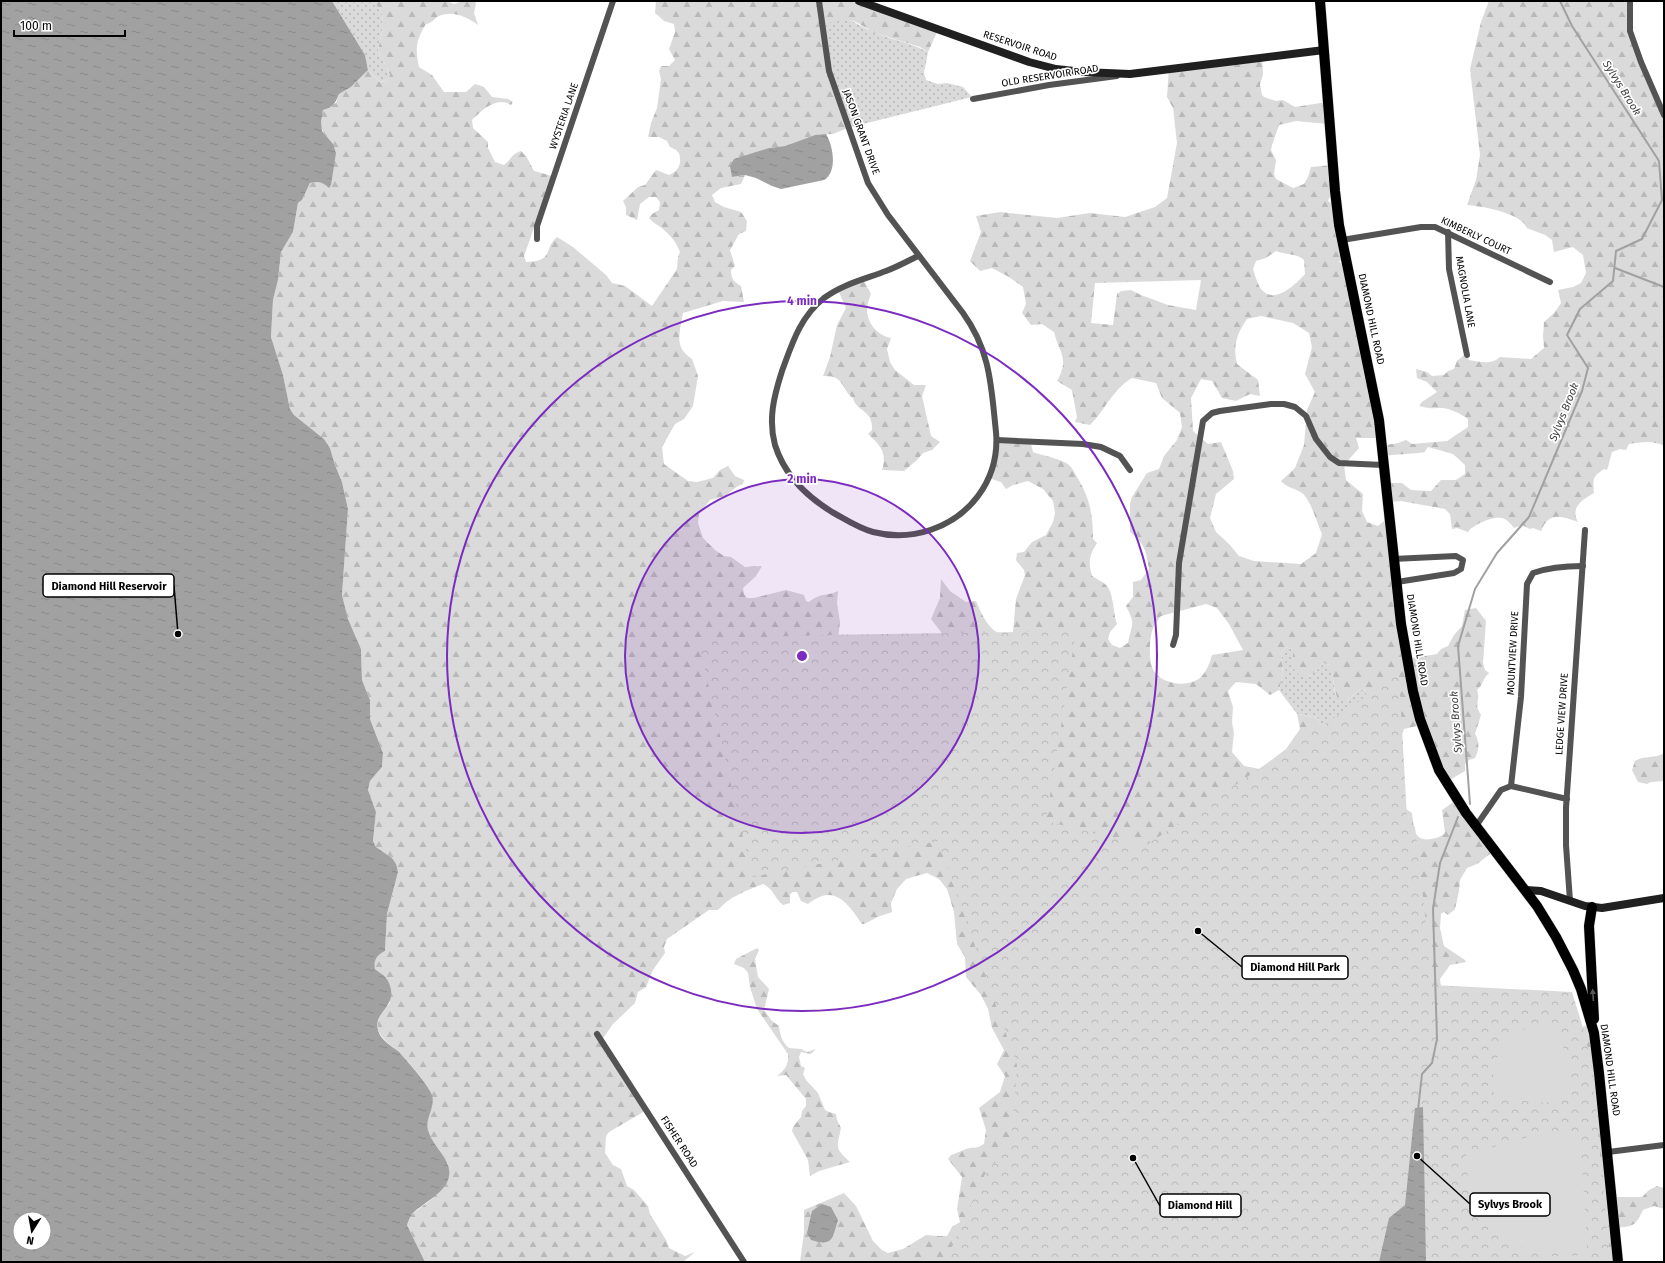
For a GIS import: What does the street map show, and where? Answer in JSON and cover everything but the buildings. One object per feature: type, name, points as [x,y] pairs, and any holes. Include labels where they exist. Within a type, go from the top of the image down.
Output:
[{"type":"main road","name":"DIAMOND HILL ROAD","points":[[1320,1],[1335,191],[1342,240],[1379,420],[1405,651],[1413,692],[1420,719],[1439,770],[1464,810],[1526,890],[1556,937],[1573,970],[1585,1001],[1594,1034],[1608,1152],[1618,1262]]},
{"type":"main road","points":[[1592,906],[1589,926],[1594,1007],[1594,1034]]},
{"type":"street","name":"WYSTERIA LANE","points":[[537,239],[537,226],[613,1]]},
{"type":"street","name":"JASON GRANT DRIVE","points":[[819,1],[829,71],[864,172],[880,205],[967,318],[981,343],[988,363],[997,440],[996,451],[989,478],[974,502],[953,520],[914,535],[900,536],[872,532],[847,521],[824,507],[804,491],[787,470],[780,458],[773,432],[772,405],[775,392],[795,335],[804,319],[825,298],[842,287],[895,267],[918,256]]},
{"type":"street","name":"RESERVOIR ROAD","points":[[859,1],[1029,62],[1056,69],[1130,74],[1324,50]]},
{"type":"street","points":[[1630,1],[1630,31],[1641,62],[1664,115]]},
{"type":"street","name":"OLD RESERVOIR ROAD","points":[[973,99],[1049,85],[1130,74]]},
{"type":"street","name":"KIMBERLY COURT","points":[[1342,240],[1421,226],[1435,227],[1550,282]]},
{"type":"street","name":"MAGNOLIA LANE","points":[[1448,232],[1449,269],[1467,356]]},
{"type":"street","points":[[1173,645],[1176,635],[1179,563],[1198,448],[1203,421],[1212,413],[1233,408],[1272,404],[1284,404],[1295,407],[1306,416],[1316,439],[1330,457],[1339,463],[1383,465]]},
{"type":"street","points":[[997,440],[1083,444],[1101,447],[1120,456],[1130,470]]},
{"type":"street","name":"LEDGE VIEW DRIVE","points":[[1570,901],[1566,845],[1567,799],[1585,530]]},
{"type":"street","points":[[1394,559],[1456,556],[1463,560],[1461,569],[1454,573],[1397,582]]},
{"type":"street","name":"MOUNTVIEW DRIVE","points":[[1511,786],[1521,697],[1527,584],[1533,573],[1545,568],[1583,566]]},
{"type":"street","points":[[1476,826],[1501,790],[1511,786],[1567,799]]},
{"type":"street","points":[[1526,890],[1541,891],[1570,901],[1592,906],[1613,906],[1664,898]]},
{"type":"street","name":"FISHER ROAD","points":[[597,1034],[744,1262]]},
{"type":"street","points":[[1608,1152],[1664,1145]]},
{"type":"green space","points":[[332,1],[374,1],[382,14],[383,27],[378,50],[390,75],[387,81],[380,82],[368,70],[365,55]]},
{"type":"green space","points":[[374,1],[447,1],[454,4],[462,1],[474,1],[476,3],[474,13],[478,25],[465,17],[455,14],[444,14],[426,24],[417,45],[419,67],[432,75],[444,92],[466,92],[475,84],[484,87],[492,97],[508,99],[513,102],[511,105],[501,102],[490,105],[472,120],[473,128],[488,142],[488,148],[495,162],[504,165],[513,155],[521,151],[526,156],[534,171],[552,176],[524,256],[526,262],[535,261],[545,257],[553,241],[557,237],[573,247],[606,275],[612,283],[625,286],[652,306],[677,269],[680,252],[672,237],[649,218],[652,214],[659,210],[660,202],[656,197],[649,197],[640,204],[637,220],[626,215],[626,207],[623,201],[638,187],[645,185],[656,170],[669,175],[677,169],[680,163],[679,153],[670,147],[667,141],[659,137],[648,137],[651,123],[657,108],[661,79],[659,71],[661,66],[669,66],[675,60],[669,49],[675,32],[674,24],[664,21],[655,13],[656,1],[861,1],[938,30],[928,52],[920,47],[875,33],[856,22],[845,19],[826,23],[830,71],[850,127],[833,134],[815,135],[785,146],[769,148],[732,177],[745,175],[741,184],[721,188],[712,195],[715,202],[724,207],[741,212],[747,221],[746,231],[739,234],[730,250],[735,266],[731,270],[732,278],[741,286],[744,302],[723,301],[683,313],[680,327],[680,344],[686,354],[692,359],[698,376],[693,406],[684,419],[675,424],[662,447],[664,464],[688,481],[697,482],[713,478],[720,470],[728,466],[735,476],[744,480],[743,484],[725,496],[710,500],[699,514],[698,523],[703,538],[715,550],[724,556],[731,557],[745,567],[762,566],[756,576],[743,588],[744,594],[747,598],[754,598],[786,590],[804,595],[806,601],[809,602],[817,597],[838,591],[837,603],[840,622],[837,646],[942,636],[941,632],[931,619],[940,598],[941,579],[950,591],[966,602],[976,601],[985,620],[994,630],[1006,634],[1013,632],[1016,599],[1025,575],[1024,570],[1016,560],[1017,553],[1024,552],[1032,542],[1046,535],[1053,522],[1055,513],[1053,501],[1043,489],[1028,481],[1013,485],[1006,489],[1001,482],[989,478],[998,439],[1030,440],[1033,452],[1063,461],[1073,470],[1088,500],[1093,539],[1097,543],[1090,559],[1092,576],[1103,582],[1111,593],[1117,624],[1110,632],[1108,639],[1112,645],[1120,648],[1128,643],[1132,621],[1126,606],[1133,597],[1133,582],[1141,580],[1149,569],[1147,557],[1142,544],[1130,532],[1130,504],[1132,497],[1147,473],[1159,469],[1164,456],[1177,440],[1182,427],[1180,413],[1162,398],[1156,383],[1132,378],[1119,388],[1090,425],[1075,422],[1077,417],[1072,390],[1057,381],[1063,367],[1063,361],[1054,332],[1042,324],[1031,325],[1022,313],[1026,304],[1023,287],[1009,277],[992,268],[980,271],[970,261],[981,232],[976,216],[1000,212],[1057,218],[1090,213],[1125,217],[1155,207],[1167,198],[1177,143],[1173,108],[1167,97],[1169,68],[1262,57],[1263,74],[1260,85],[1262,95],[1264,97],[1276,101],[1283,100],[1295,107],[1327,102],[1328,124],[1296,121],[1279,125],[1271,150],[1276,160],[1274,174],[1276,179],[1293,188],[1304,184],[1311,167],[1332,165],[1335,185],[1328,201],[1337,207],[1345,255],[1339,262],[1348,268],[1381,438],[1356,438],[1359,448],[1344,465],[1346,480],[1363,494],[1362,511],[1367,522],[1378,526],[1389,517],[1407,659],[1437,654],[1441,649],[1448,646],[1454,635],[1462,626],[1465,610],[1476,608],[1486,621],[1483,663],[1485,670],[1489,673],[1477,690],[1477,705],[1481,715],[1475,734],[1478,740],[1478,749],[1475,758],[1469,760],[1465,764],[1465,771],[1448,781],[1421,725],[1404,729],[1401,736],[1406,809],[1412,813],[1414,828],[1418,836],[1425,839],[1431,839],[1445,833],[1442,810],[1458,799],[1495,850],[1477,864],[1467,868],[1460,880],[1455,909],[1448,915],[1444,912],[1441,914],[1440,928],[1444,946],[1466,962],[1450,965],[1440,979],[1442,995],[1374,1262],[800,1262],[804,1232],[804,1210],[844,1193],[856,1206],[873,1241],[882,1250],[888,1253],[903,1249],[926,1235],[947,1236],[952,1227],[960,1222],[957,1209],[962,1177],[948,1159],[951,1155],[969,1148],[979,1147],[984,1144],[986,1130],[979,1108],[1000,1092],[1005,1076],[997,1064],[1004,1050],[992,1028],[988,1009],[981,995],[966,977],[965,957],[957,944],[954,912],[947,889],[939,879],[927,873],[906,879],[897,889],[891,903],[892,912],[864,924],[862,924],[845,902],[833,895],[825,895],[808,904],[801,901],[797,892],[793,892],[790,894],[790,903],[783,905],[770,888],[763,884],[739,894],[718,910],[709,910],[667,939],[664,947],[665,953],[653,970],[646,987],[638,992],[635,1003],[613,1024],[601,1041],[645,1111],[609,1132],[606,1136],[605,1153],[613,1165],[621,1169],[627,1186],[634,1190],[648,1206],[650,1214],[666,1240],[669,1248],[685,1256],[695,1252],[683,1262],[425,1262],[407,1225],[411,1215],[433,1198],[448,1164],[431,1140],[427,1129],[426,1121],[432,1106],[432,1099],[429,1090],[417,1072],[381,1036],[378,1029],[379,1018],[390,1003],[387,979],[374,968],[374,962],[380,954],[385,951],[387,914],[398,872],[392,858],[376,847],[373,841],[376,812],[368,790],[370,781],[382,767],[383,753],[370,719],[370,700],[362,680],[361,649],[348,619],[342,595],[348,509],[342,482],[330,448],[324,439],[294,415],[290,409],[283,375],[271,337],[273,300],[278,280],[281,252],[293,232],[298,203],[302,200],[310,183],[317,181],[325,184],[333,144],[323,132],[321,121],[323,110],[336,103],[339,94],[351,87],[368,70],[380,82],[387,81],[390,75],[378,50],[383,27],[382,14]],"holes":[[[1276,251],[1298,256],[1304,260],[1305,274],[1286,291],[1280,294],[1268,294],[1260,287],[1253,269],[1256,261],[1266,258]],[[1201,280],[1196,310],[1168,305],[1131,290],[1121,291],[1117,294],[1113,325],[1091,323],[1095,283]],[[1261,316],[1293,323],[1309,333],[1312,347],[1305,374],[1315,392],[1307,410],[1304,445],[1295,468],[1281,481],[1286,486],[1300,492],[1306,497],[1322,534],[1316,553],[1301,564],[1254,561],[1239,556],[1216,532],[1210,518],[1216,494],[1234,479],[1233,471],[1221,442],[1208,444],[1193,431],[1191,398],[1201,379],[1212,381],[1222,398],[1236,401],[1250,394],[1260,396],[1258,380],[1237,364],[1235,352],[1236,341],[1240,330],[1247,319]],[[1206,604],[1217,608],[1229,624],[1243,650],[1212,655],[1205,672],[1201,677],[1190,683],[1183,684],[1170,682],[1158,676],[1152,667],[1150,649],[1152,630],[1161,616]],[[1287,647],[1291,649],[1293,653],[1293,668],[1300,677],[1309,677],[1324,663],[1329,665],[1335,692],[1340,701],[1347,701],[1360,689],[1366,691],[1366,698],[1328,745],[1318,718],[1297,714],[1300,729],[1286,749],[1260,769],[1244,766],[1232,752],[1234,733],[1232,722],[1233,707],[1228,691],[1236,682],[1256,684],[1270,695],[1279,690],[1283,674],[1281,655],[1283,650]]]},
{"type":"green space","points":[[1489,1],[1630,1],[1630,33],[1664,114],[1664,446],[1651,442],[1629,444],[1626,450],[1620,449],[1612,452],[1607,470],[1604,469],[1595,476],[1593,484],[1594,493],[1585,498],[1576,508],[1575,512],[1578,522],[1566,518],[1556,517],[1548,520],[1541,531],[1533,528],[1530,529],[1522,525],[1514,528],[1510,523],[1502,518],[1493,518],[1478,524],[1468,532],[1457,528],[1452,529],[1450,514],[1445,509],[1401,501],[1388,502],[1389,483],[1402,483],[1411,490],[1431,491],[1441,480],[1456,480],[1465,474],[1465,465],[1453,454],[1428,447],[1424,452],[1384,456],[1386,445],[1406,440],[1412,444],[1447,441],[1468,427],[1468,419],[1448,409],[1419,406],[1422,402],[1437,392],[1427,382],[1417,378],[1416,369],[1427,372],[1432,376],[1444,375],[1448,371],[1454,369],[1457,361],[1465,354],[1469,360],[1481,362],[1497,360],[1500,357],[1531,359],[1544,348],[1544,322],[1554,313],[1561,303],[1558,290],[1573,287],[1581,283],[1586,273],[1583,255],[1573,247],[1554,252],[1552,240],[1545,235],[1527,228],[1517,218],[1500,211],[1467,205],[1476,180],[1480,155],[1470,69],[1481,22]]},
{"type":"green space","points":[[845,18],[872,31],[916,46],[928,52],[924,73],[926,80],[938,84],[947,83],[963,87],[972,97],[851,127],[830,71],[825,23]]},
{"type":"green space","points":[[863,279],[871,294],[867,308],[869,320],[878,332],[891,338],[887,349],[890,362],[895,370],[914,385],[926,385],[922,396],[931,436],[940,442],[932,450],[923,453],[904,471],[882,470],[884,464],[883,454],[876,441],[868,434],[872,430],[870,418],[857,406],[853,398],[839,380],[830,376],[823,376],[830,357],[837,325],[846,308],[838,290]]},
{"type":"green space","points":[[1076,631],[1046,821],[1145,846],[1399,674],[1407,818],[1415,827],[1433,985],[1572,992],[1584,1031],[1592,1068],[1610,1262],[945,1262],[985,1174],[1011,1144],[1017,1065],[938,841],[752,877],[698,639],[820,635]]},
{"type":"green space","points":[[1287,647],[1291,649],[1293,653],[1293,668],[1309,677],[1324,663],[1329,665],[1332,670],[1335,694],[1347,701],[1360,689],[1366,691],[1366,698],[1327,745],[1318,718],[1297,714],[1279,690],[1283,674],[1281,655],[1283,650]]},
{"type":"green space","points":[[1664,753],[1664,781],[1651,782],[1647,784],[1638,782],[1632,770],[1635,761]]},
{"type":"green space","points":[[757,948],[759,950],[755,959],[758,977],[769,989],[764,1010],[772,1021],[779,1026],[782,1038],[789,1048],[801,1049],[807,1052],[816,1049],[811,1054],[801,1052],[799,1057],[801,1066],[805,1068],[803,1074],[806,1080],[818,1093],[825,1110],[836,1114],[841,1128],[838,1147],[841,1153],[850,1162],[819,1171],[810,1176],[808,1160],[792,1131],[806,1106],[806,1099],[786,1075],[777,1076],[786,1066],[788,1054],[757,1009],[750,987],[748,973],[744,968],[734,964],[736,959]]},
{"type":"green space","points":[[1557,1022],[1570,1073],[1572,1095],[1568,1100],[1539,1103],[1494,1096],[1493,1069],[1500,1051],[1513,1035],[1532,1025]]},
{"type":"green space","points":[[1590,1025],[1614,1197],[1642,1197],[1649,1190],[1657,1186],[1664,1188],[1664,1209],[1654,1206],[1643,1210],[1638,1220],[1633,1225],[1615,1228],[1618,1262],[1591,1262],[1565,1031]]},
{"type":"green space","points":[[1566,1133],[1581,1144],[1587,1248],[1547,1252],[1523,1248],[1498,1236],[1480,1215],[1469,1192],[1466,1155],[1531,1136]]},
{"type":"green space","points":[[1586,1255],[1587,1262],[1459,1262],[1459,1260]]},
{"type":"water","points":[[1,1],[332,1],[365,55],[368,70],[351,87],[339,94],[333,105],[323,110],[321,122],[322,131],[333,144],[336,153],[331,185],[329,188],[320,182],[310,183],[302,200],[298,203],[293,232],[281,252],[278,280],[273,300],[271,337],[283,375],[290,409],[294,415],[324,439],[330,448],[342,482],[348,509],[342,595],[348,619],[361,649],[362,680],[370,700],[370,719],[383,753],[382,767],[370,781],[368,790],[376,812],[373,841],[376,847],[392,858],[396,864],[398,872],[387,914],[385,951],[375,960],[375,969],[388,981],[391,993],[388,1004],[381,1014],[377,1024],[381,1037],[399,1052],[417,1073],[432,1095],[433,1100],[428,1119],[429,1133],[445,1159],[449,1170],[449,1176],[444,1187],[412,1214],[407,1225],[425,1262],[1,1262]]},
{"type":"water","points":[[826,134],[831,145],[833,165],[828,176],[824,180],[781,189],[745,175],[732,177],[730,166],[734,159],[769,148],[785,146],[815,135]]},
{"type":"water","points":[[1423,1107],[1426,1262],[1379,1262],[1389,1218],[1405,1205],[1415,1108]]},
{"type":"water","points":[[822,1204],[831,1207],[838,1220],[833,1237],[828,1242],[811,1240],[807,1233],[812,1211]]},
{"type":"waterway","name":"Sylvys Brook","points":[[1470,804],[1458,646],[1475,589],[1497,553],[1529,517],[1582,391],[1588,368],[1567,335],[1580,309],[1613,281],[1616,251],[1642,239],[1662,200],[1659,161],[1572,26],[1560,1]]},
{"type":"waterway","points":[[1615,268],[1664,287]]},
{"type":"waterway","name":"Sylvys Brook","points":[[1418,1110],[1422,1074],[1432,1063],[1437,1039],[1433,909],[1440,863],[1458,817]]},
{"type":"place","name":"Diamond Hill Reservoir","points":[[178,634]]},
{"type":"place","name":"Diamond Hill Park","points":[[1198,931]]},
{"type":"place","name":"Sylvys Brook","points":[[1417,1156]]},
{"type":"place","name":"Diamond Hill","points":[[1133,1158]]}]
